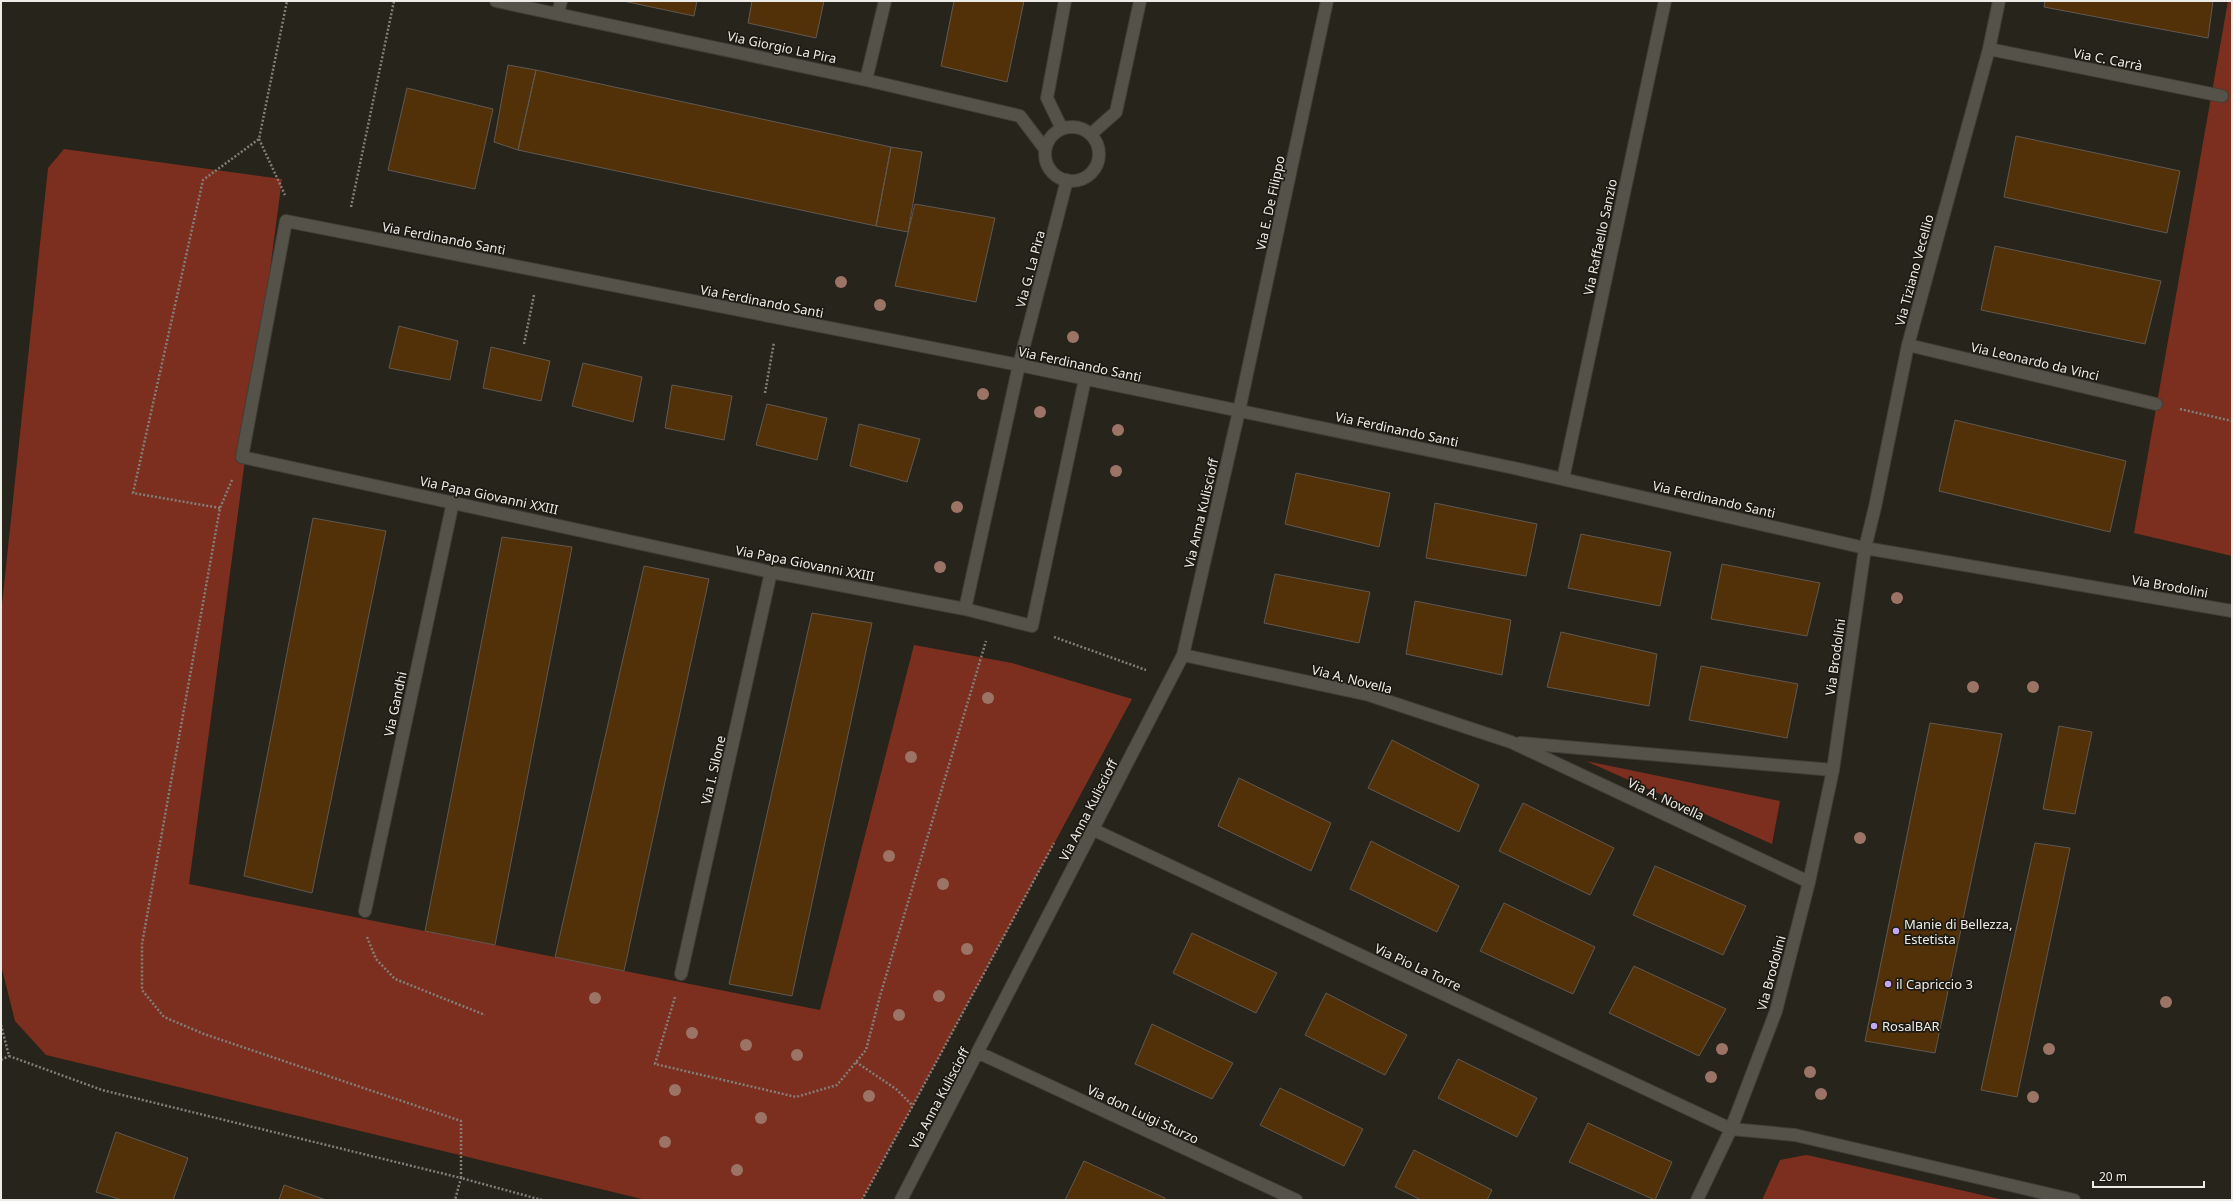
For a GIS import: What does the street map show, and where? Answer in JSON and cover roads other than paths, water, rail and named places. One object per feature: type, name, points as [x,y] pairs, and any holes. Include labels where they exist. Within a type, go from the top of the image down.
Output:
[{"type":"street","name":"Via Giorgio La Pira","points":[[496,1],[866,80],[1020,116],[1045,149]]},
{"type":"street","points":[[558,14],[561,1]]},
{"type":"street","points":[[866,80],[885,1]]},
{"type":"street","points":[[1062,128],[1047,98],[1065,1]]},
{"type":"street","points":[[1091,134],[1116,112],[1140,1]]},
{"type":"street","name":"Via E. De Filippo","points":[[1239,411],[1327,1]]},
{"type":"street","name":"Via Raffaello Sanzio","points":[[1563,479],[1665,1]]},
{"type":"street","name":"Via Tiziano Vecellio","points":[[1865,548],[1875,507],[1908,345],[1989,50],[1999,1]]},
{"type":"street","name":"Via C. Carrà","points":[[1989,50],[2222,96]]},
{"type":"street","points":[[1072,127],[1081,128],[1091,134],[1096,142],[1099,153],[1093,171],[1085,177],[1077,180],[1067,180],[1054,174],[1045,158],[1045,149],[1048,140],[1054,133],[1062,128],[1072,127]]},
{"type":"street","name":"Via G. La Pira","points":[[1019,365],[1067,180]]},
{"type":"street","name":"Via Ferdinando Santi","points":[[242,457],[286,221],[1019,365],[1563,479],[1865,548]]},
{"type":"street","name":"Via Leonardo da Vinci","points":[[1908,345],[2156,404]]},
{"type":"street","points":[[965,609],[1019,365]]},
{"type":"street","name":"Via Papa Giovanni XXIII","points":[[242,457],[771,572],[994,615],[1032,626],[1085,379]]},
{"type":"street","name":"Via Anna Kuliscioff","points":[[901,1200],[979,1053],[1183,655],[1239,411]]},
{"type":"street","name":"Via Gandhi","points":[[365,911],[453,502]]},
{"type":"street","name":"Via Brodolini","points":[[1697,1200],[1731,1129],[1776,1011],[1809,882],[1833,770],[1865,548],[2232,611]]},
{"type":"street","name":"Via I. Silone","points":[[682,974],[771,572]]},
{"type":"street","name":"Via A. Novella","points":[[1183,655],[1369,695],[1511,742],[1809,882]]},
{"type":"street","name":"Via A. Novella","points":[[1511,742],[1833,770]]},
{"type":"street","name":"Via Pio La Torre","points":[[1094,830],[1731,1129]]},
{"type":"street","name":"Via don Luigi Sturzo","points":[[979,1053],[1296,1200]]},
{"type":"street","points":[[1731,1129],[1795,1135],[2074,1200]]},
{"type":"place","name":"Manie di Bellezza, Estetista","points":[[1896,931]]},
{"type":"place","name":"il Capriccio 3","points":[[1888,984]]},
{"type":"place","name":"RosalBAR","points":[[1874,1026]]}]
